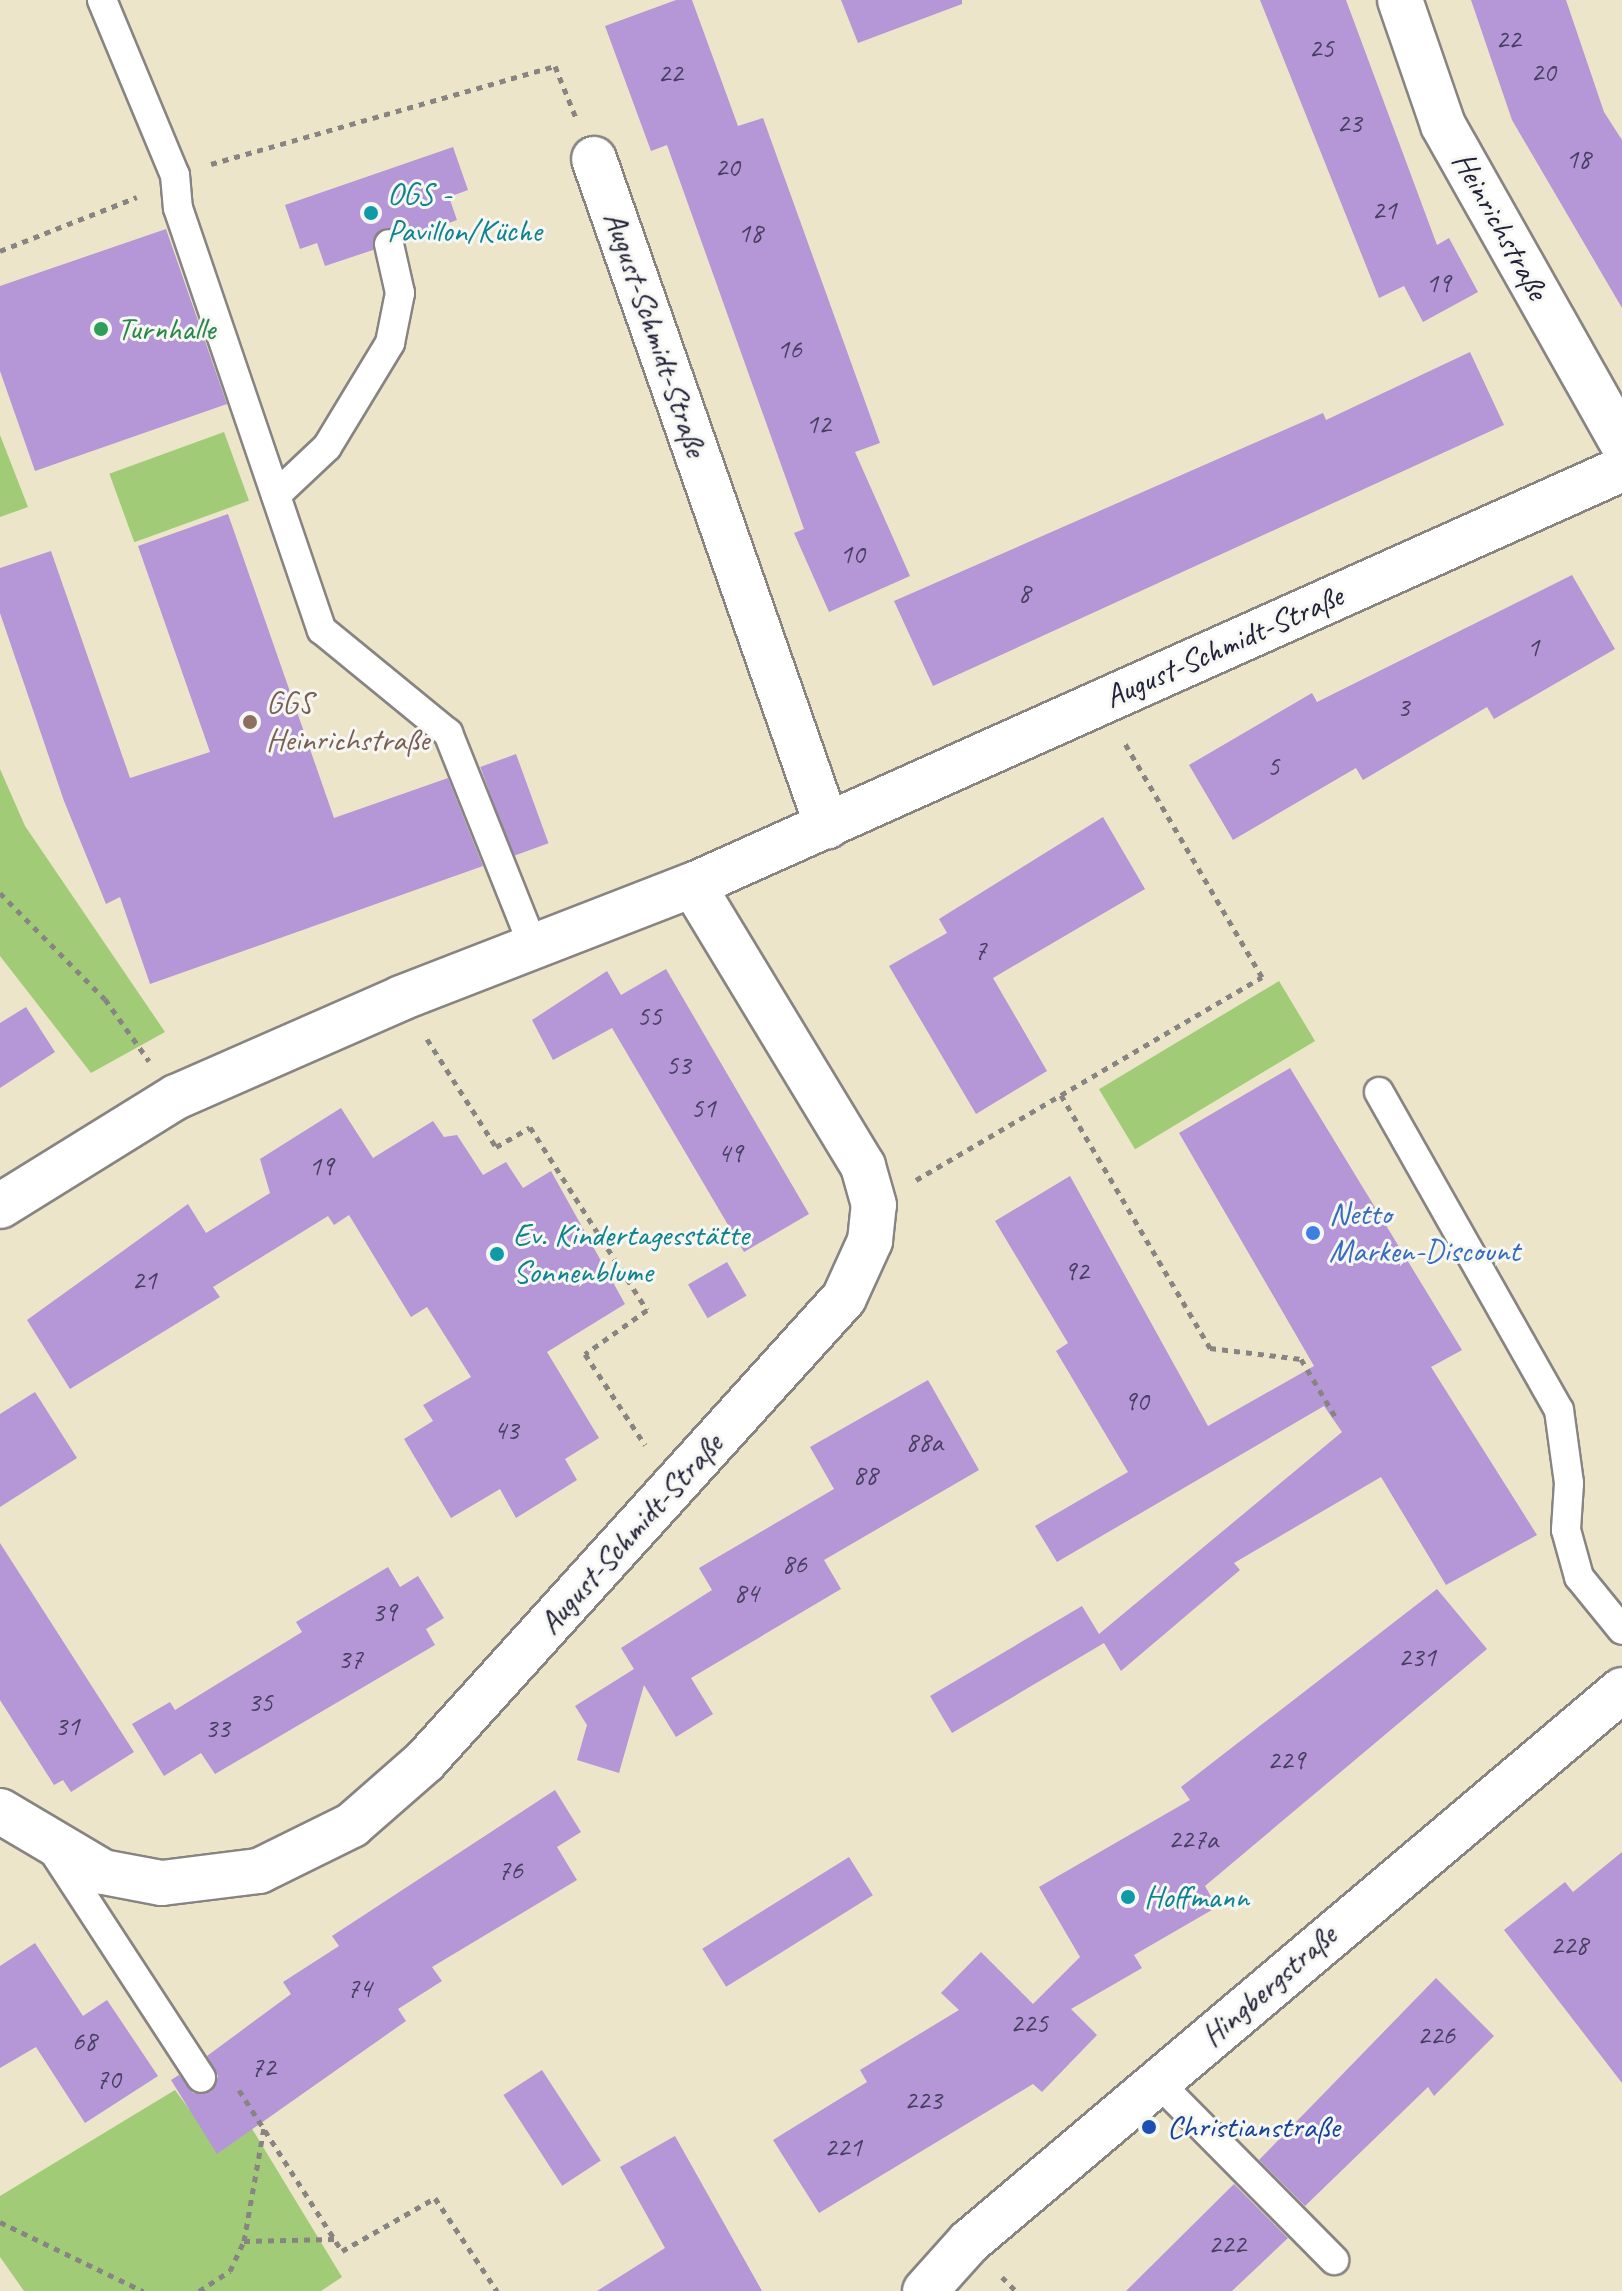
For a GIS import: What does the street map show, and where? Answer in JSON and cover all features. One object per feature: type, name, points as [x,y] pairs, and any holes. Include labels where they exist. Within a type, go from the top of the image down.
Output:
[{"type":"street","name":"Heinrichstraße","points":[[1400,0],[1443,125],[1622,443]]},
{"type":"street","name":"August-Schmidt-Straße","points":[[594,159],[827,826]]},
{"type":"street","name":"August-Schmidt-Straße","points":[[0,1206],[176,1097],[401,998],[693,885],[1622,469]]},
{"type":"street","name":"August-Schmidt-Straße","points":[[0,1811],[50,1845],[103,1872],[192,1883],[271,1867],[352,1825],[425,1761],[844,1298],[870,1241],[874,1205],[863,1166],[693,885]]},
{"type":"street","name":"Hingbergstraße","points":[[925,2291],[969,2242],[1622,1690]]},
{"type":"lane","points":[[102,0],[175,175],[178,208],[322,630],[448,733],[533,945]]},
{"type":"lane","points":[[276,495],[327,447],[390,343],[400,293],[389,244]]},
{"type":"lane","points":[[1379,1092],[1559,1410],[1569,1483],[1566,1530],[1576,1565],[1622,1630]]},
{"type":"lane","points":[[50,1845],[201,2078]]},
{"type":"lane","points":[[1157,2081],[1334,2260]]},
{"type":"path","points":[[0,251],[175,175],[555,66],[594,159]]},
{"type":"path","points":[[874,1205],[1262,977],[1100,703]]},
{"type":"path","points":[[0,893],[105,999],[176,1097]]},
{"type":"path","points":[[401,998],[496,1147],[530,1127],[647,1310],[585,1354],[673,1488]]},
{"type":"path","points":[[1061,1095],[1210,1348],[1301,1359],[1336,1418]]},
{"type":"path","points":[[234,2081],[342,2251],[435,2198],[497,2291]]},
{"type":"path","points":[[199,2291],[230,2271],[244,2241],[264,2126]]},
{"type":"path","points":[[0,2222],[143,2291]]},
{"type":"path","points":[[244,2241],[335,2239]]},
{"type":"green space","points":[[224,432],[249,501],[134,542],[109,474]]},
{"type":"green space","points":[[0,435],[28,507],[0,517]]},
{"type":"green space","points":[[0,769],[25,826],[165,1032],[91,1073],[0,956]]},
{"type":"green space","points":[[1279,981],[1315,1041],[1135,1149],[1099,1089]]},
{"type":"green space","points":[[175,2090],[189,2109],[251,2127],[342,2277],[321,2291],[24,2291],[0,2257],[0,2196]]},
{"type":"building","points":[[676,0],[692,0],[738,126],[763,118],[880,443],[855,452],[910,576],[829,612],[794,533],[804,529],[667,145],[651,151],[605,26]]},
{"type":"building","points":[[841,0],[962,0],[962,4],[858,43]]},
{"type":"building","points":[[1260,0],[1346,0],[1437,245],[1449,238],[1478,292],[1423,322],[1404,286],[1379,298]]},
{"type":"building","points":[[1471,0],[1566,0],[1604,112],[1622,140],[1622,308],[1512,120]]},
{"type":"building","name":"OGS - Pavillon/Küche","points":[[453,147],[468,190],[449,197],[457,220],[405,239],[385,228],[373,250],[325,266],[317,243],[300,249],[285,205]]},
{"type":"building","name":"Turnhalle","points":[[166,229],[227,404],[35,471],[0,371],[0,286]]},
{"type":"building","points":[[1470,352],[1504,425],[933,686],[894,601],[1323,413],[1326,420]]},
{"type":"building","points":[[228,514],[334,818],[448,778],[483,866],[150,984],[120,897],[106,904],[64,801],[0,613],[0,568],[51,551],[130,778],[210,752],[138,546]]},
{"type":"building","points":[[1572,575],[1615,649],[1494,719],[1487,707],[1363,780],[1356,768],[1233,840],[1189,765],[1312,693],[1317,702]]},
{"type":"building","points":[[516,754],[548,843],[513,856],[480,767]]},
{"type":"building","points":[[1103,817],[1145,889],[993,978],[1047,1071],[976,1114],[889,966],[947,933],[939,919]]},
{"type":"building","points":[[666,969],[809,1214],[744,1252],[612,1028],[553,1060],[532,1020],[607,971],[621,995]]},
{"type":"building","points":[[26,1007],[55,1052],[0,1088],[0,1023]]},
{"type":"building","points":[[1290,1068],[1462,1350],[1431,1367],[1537,1535],[1446,1585],[1381,1477],[1234,1563],[1240,1570],[1121,1671],[1104,1643],[952,1733],[930,1696],[1082,1606],[1099,1634],[1342,1432],[1324,1406],[1057,1562],[1035,1526],[1128,1472],[1056,1351],[1068,1343],[995,1221],[1070,1176],[1208,1426],[1314,1366],[1179,1133]]},
{"type":"building","points":[[341,1108],[373,1158],[433,1121],[444,1137],[457,1135],[483,1175],[506,1162],[523,1188],[551,1171],[625,1304],[547,1352],[599,1438],[565,1459],[577,1480],[516,1518],[500,1489],[451,1518],[404,1439],[433,1421],[423,1405],[471,1377],[427,1307],[411,1317],[349,1215],[334,1225],[328,1216],[213,1287],[220,1297],[70,1389],[27,1320],[188,1204],[206,1233],[270,1193],[260,1159]]},
{"type":"building","points":[[727,1262],[746,1296],[708,1318],[688,1284]]},
{"type":"building","points":[[928,1380],[979,1470],[824,1560],[841,1589],[691,1678],[713,1714],[676,1737],[644,1685],[619,1773],[577,1760],[587,1725],[575,1706],[634,1669],[621,1648],[712,1590],[699,1568],[834,1489],[810,1447]]},
{"type":"building","points":[[35,1392],[77,1458],[0,1507],[0,1414]]},
{"type":"building","points":[[0,1543],[134,1752],[71,1792],[63,1780],[54,1785],[0,1700]]},
{"type":"building","points":[[388,1567],[400,1587],[418,1576],[444,1618],[426,1629],[435,1645],[215,1774],[201,1753],[164,1776],[132,1724],[170,1702],[175,1710],[302,1632],[296,1622]]},
{"type":"building","points":[[1437,1589],[1487,1649],[1205,1886],[1217,1907],[1134,1955],[1142,1968],[1071,2009],[1097,2035],[1042,2092],[1033,2084],[819,2213],[773,2140],[867,2082],[860,2070],[959,2010],[941,1993],[981,1952],[1033,2004],[1080,1957],[1039,1887],[1190,1800],[1181,1787]]},
{"type":"building","points":[[555,1790],[581,1832],[557,1847],[577,1880],[432,1967],[442,1981],[398,2009],[406,2021],[217,2154],[171,2080],[179,2075],[193,2093],[211,2092],[218,2076],[207,2056],[291,1994],[283,1982],[339,1946],[332,1936]]},
{"type":"building","points":[[1622,1852],[1622,2083],[1504,1930],[1565,1882],[1573,1892]]},
{"type":"building","points":[[849,1857],[873,1895],[726,1987],[702,1949]]},
{"type":"building","points":[[35,1943],[83,2016],[107,2000],[158,2076],[85,2123],[36,2047],[0,2068],[0,1966]]},
{"type":"building","points":[[1436,1978],[1494,2036],[1434,2096],[1428,2087],[1305,2206],[1259,2160]]},
{"type":"building","points":[[542,2070],[601,2161],[562,2186],[503,2095]]},
{"type":"building","points":[[675,2136],[762,2291],[597,2291],[665,2248],[620,2167]]},
{"type":"building","points":[[1234,2184],[1288,2238],[1232,2291],[1126,2291]]},
{"type":"place","name":"OGS - Pavillon/Küche","points":[[371,213]]},
{"type":"place","name":"Turnhalle","points":[[101,329]]},
{"type":"place","name":"GGS Heinrichstraße","points":[[250,722]]},
{"type":"place","name":"Netto Marken-Discount","points":[[1313,1233]]},
{"type":"place","name":"Ev. Kindertagesstätte Sonnenblume","points":[[497,1254]]},
{"type":"place","name":"Hoffmann","points":[[1128,1897]]},
{"type":"place","name":"Christianstraße","points":[[1149,2127]]}]
